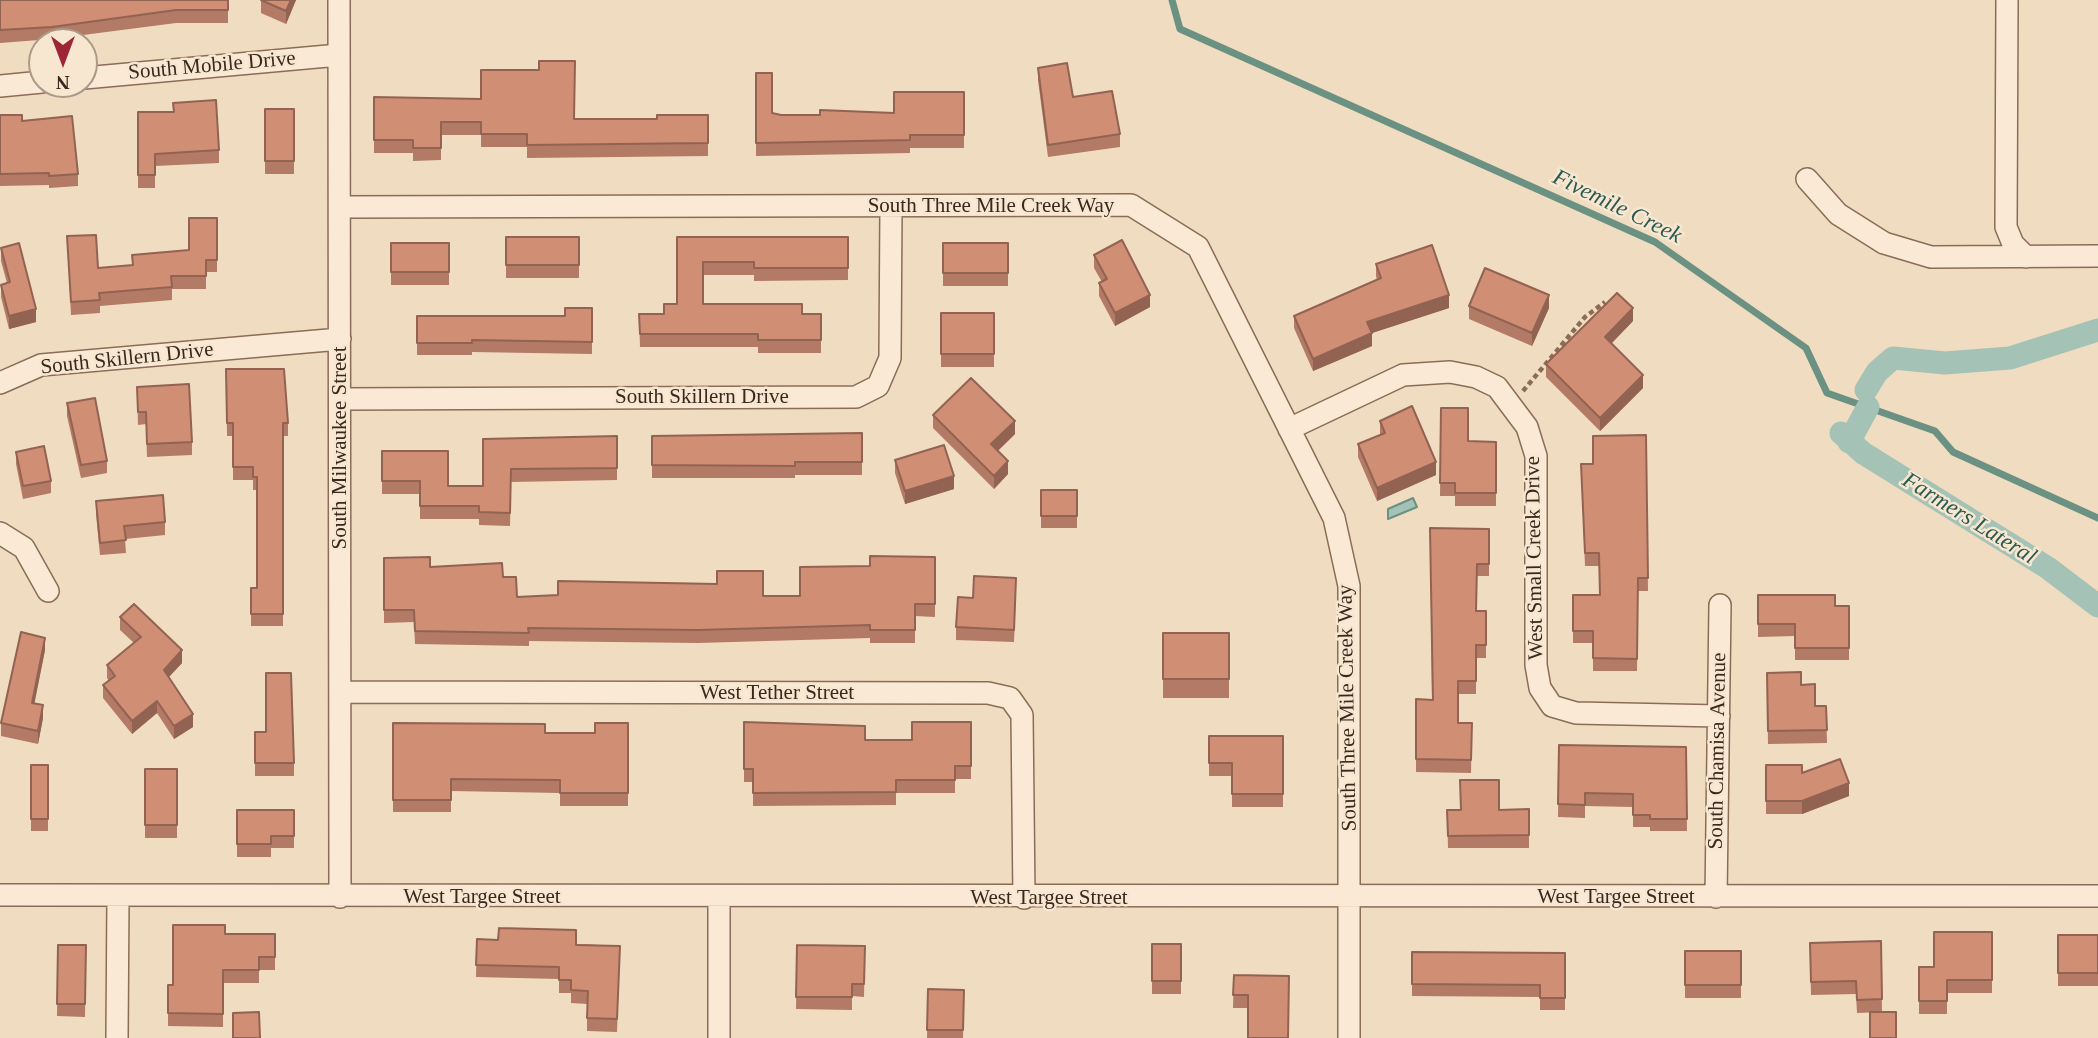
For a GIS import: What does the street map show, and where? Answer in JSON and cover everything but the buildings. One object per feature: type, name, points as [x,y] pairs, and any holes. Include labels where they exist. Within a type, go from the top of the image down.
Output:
[{"type":"street","name":"South Milwaukee Street","points":[[339,0],[340,897]]},
{"type":"street","points":[[2007,0],[2006,227],[2013,244],[2026,257]]},
{"type":"street","name":"South Mobile Drive","points":[[98,77],[339,55]]},
{"type":"street","points":[[0,86],[28,83]]},
{"type":"street","points":[[1807,179],[1838,214],[1884,243],[1931,257],[2098,256]]},
{"type":"street","name":"South Three Mile Creek Way","points":[[340,207],[1131,205],[1198,247],[1334,518],[1349,586],[1349,1038]]},
{"type":"street","name":"South Skillern Drive","points":[[340,398],[856,397],[878,386],[890,358],[891,206]]},
{"type":"street","name":"South Skillern Drive","points":[[0,383],[41,365],[340,339]]},
{"type":"street","name":"West Small Creek Drive","points":[[1289,429],[1403,375],[1450,372],[1476,377],[1496,387],[1527,427],[1536,456],[1536,665],[1540,688],[1552,706],[1576,713],[1719,716]]},
{"type":"street","points":[[0,533],[24,548],[48,591]]},
{"type":"street","name":"South Chamisa Avenue","points":[[1716,897],[1720,606]]},
{"type":"street","name":"West Tether Street","points":[[340,692],[988,693],[1010,698],[1022,715],[1024,898]]},
{"type":"street","name":"West Targee Street","points":[[0,895],[719,898],[2098,896]]},
{"type":"street","points":[[117,1038],[118,896]]},
{"type":"street","points":[[719,898],[719,1038]]},
{"type":"path","points":[[1511,405],[1585,317],[1605,302]]},
{"type":"shaded area","points":[[1413,498],[1417,507],[1388,519],[1388,509]]},
{"type":"waterway","name":"Fivemile Creek","points":[[1172,0],[1180,29],[1655,242],[1806,348],[1827,393],[1935,431],[1953,452],[2098,518]]},
{"type":"waterway","name":"Farmers Lateral","points":[[1866,390],[1877,372],[1893,358],[1945,363],[2010,358],[2098,330]]},
{"type":"waterway","points":[[1849,442],[1868,407]]},
{"type":"waterway","name":"Farmers Lateral","points":[[1841,433],[1863,453],[2048,568],[2098,606]]}]
